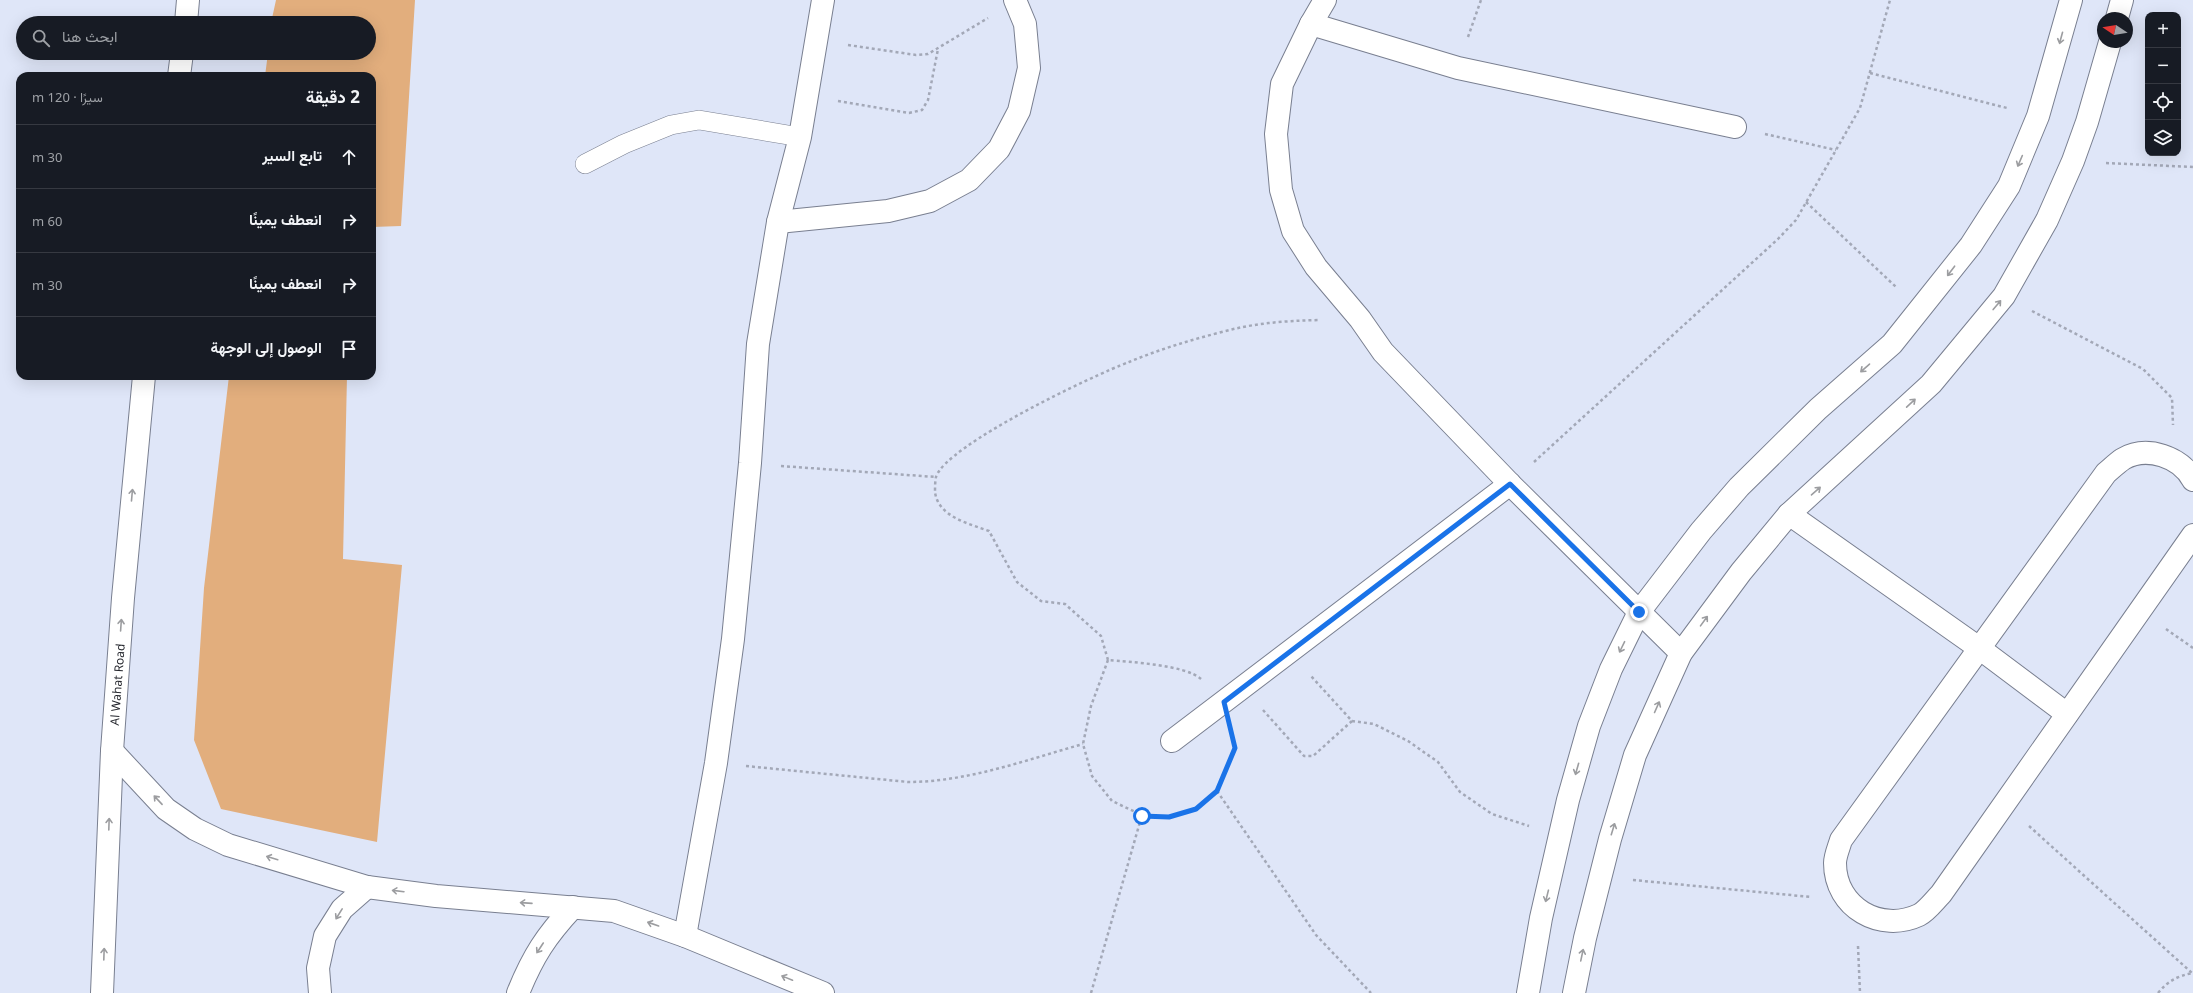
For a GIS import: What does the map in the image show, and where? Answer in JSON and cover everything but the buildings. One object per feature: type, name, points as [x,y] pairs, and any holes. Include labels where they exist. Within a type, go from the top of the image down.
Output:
[{"type":"main road","points":[[187,16],[188,0]]},
{"type":"main road","points":[[685,936],[716,763],[733,639],[750,463],[758,344],[778,222],[800,137],[823,0]]},
{"type":"main road","points":[[1325,0],[1311,24],[1282,84],[1276,134],[1282,190],[1293,231],[1316,267],[1360,319],[1383,352],[1510,484],[1681,653]]},
{"type":"main road","points":[[1528,993],[1541,918],[1561,838],[1568,800],[1589,726],[1611,669],[1639,612],[1701,531],[1739,487],[1818,409],[1892,344],[1921,310],[1971,245],[2009,186],[2038,116],[2071,0]]},
{"type":"main road","points":[[2119,12],[2122,0]]},
{"type":"main road","points":[[778,222],[888,211],[930,201],[969,180],[1000,149],[1019,110],[1029,68],[1025,24],[1016,1]]},
{"type":"main road","points":[[1311,24],[1458,68],[1735,127]]},
{"type":"main road","points":[[1574,993],[1585,938],[1602,877],[1610,839],[1635,755],[1681,653],[1741,572],[1789,514],[1931,384],[2004,296],[2047,220],[2073,161],[2087,122],[2108,48]]},
{"type":"main road","points":[[180,72],[181,60]]},
{"type":"main road","name":"Al Wahat Road","points":[[102,993],[112,751],[124,591],[144,380]]},
{"type":"main road","points":[[2193,480],[2188,471],[2170,457],[2146,453],[2124,458],[2106,473],[1841,840],[1835,863],[1839,887],[1852,905],[1873,919],[1898,922],[1921,914],[1942,894],[2193,535]]},
{"type":"main road","points":[[1172,741],[1510,484]]},
{"type":"main road","points":[[1789,514],[1979,648],[2067,714]]},
{"type":"main road","points":[[112,751],[166,809],[196,829],[228,845],[367,887],[436,896],[614,911],[685,936],[823,993]]},
{"type":"main road","points":[[320,993],[318,968],[325,936],[342,909],[367,887]]},
{"type":"main road","points":[[518,993],[531,961],[546,938],[573,907]]},
{"type":"lane","points":[[585,164],[624,144],[671,125],[699,120],[800,137]]},
{"type":"path","points":[[1458,68],[1481,0]]},
{"type":"path","points":[[1510,484],[1778,239],[1796,220],[1860,108],[1890,0]]},
{"type":"path","points":[[817,41],[916,55],[928,54],[1016,1]]},
{"type":"path","points":[[806,96],[909,113],[922,110],[928,100],[938,49]]},
{"type":"path","points":[[1870,73],[2038,116]]},
{"type":"path","points":[[1735,127],[1836,150]]},
{"type":"path","points":[[2073,161],[2193,167]]},
{"type":"path","points":[[1806,202],[1921,310]]},
{"type":"path","points":[[2004,296],[2142,369],[2172,398],[2173,426],[2170,457]]},
{"type":"path","points":[[1108,660],[1156,665],[1196,674],[1224,702],[1235,748],[1217,791],[1196,809],[1169,817],[1142,816],[1112,801],[1092,776],[1083,744],[1091,706],[1108,660],[1101,636],[1065,604],[1041,601],[1017,582],[989,531],[959,520],[944,510],[935,494],[936,477],[948,463],[990,430],[1064,391],[1127,362],[1192,340],[1267,322],[1360,319]]},
{"type":"path","points":[[750,463],[936,477]]},
{"type":"path","points":[[1289,652],[1352,721],[1374,724],[1408,741],[1438,762],[1460,792],[1492,814],[1561,838]]},
{"type":"path","points":[[1243,687],[1304,756],[1312,756],[1352,721]]},
{"type":"path","points":[[716,763],[908,782],[932,782],[954,779],[1083,744]]},
{"type":"path","points":[[1217,791],[1316,935],[1371,993]]},
{"type":"path","points":[[2004,804],[2192,973]]},
{"type":"path","points":[[1091,993],[1142,816]]},
{"type":"path","points":[[1602,877],[1852,905],[1860,993]]},
{"type":"path","points":[[2158,993],[2166,984],[2177,976],[2192,973]]},
{"type":"shaded area","points":[[276,0],[415,0],[401,226],[376,227],[376,72],[266,72],[267,60],[376,60],[376,16],[273,16]]},
{"type":"shaded area","points":[[229,380],[347,380],[343,559],[402,565],[377,842],[221,809],[194,740],[204,588]]},
{"type":"route","points":[[1142,816],[1169,817],[1196,809],[1217,791],[1235,748],[1224,702],[1510,484],[1639,612]]}]
